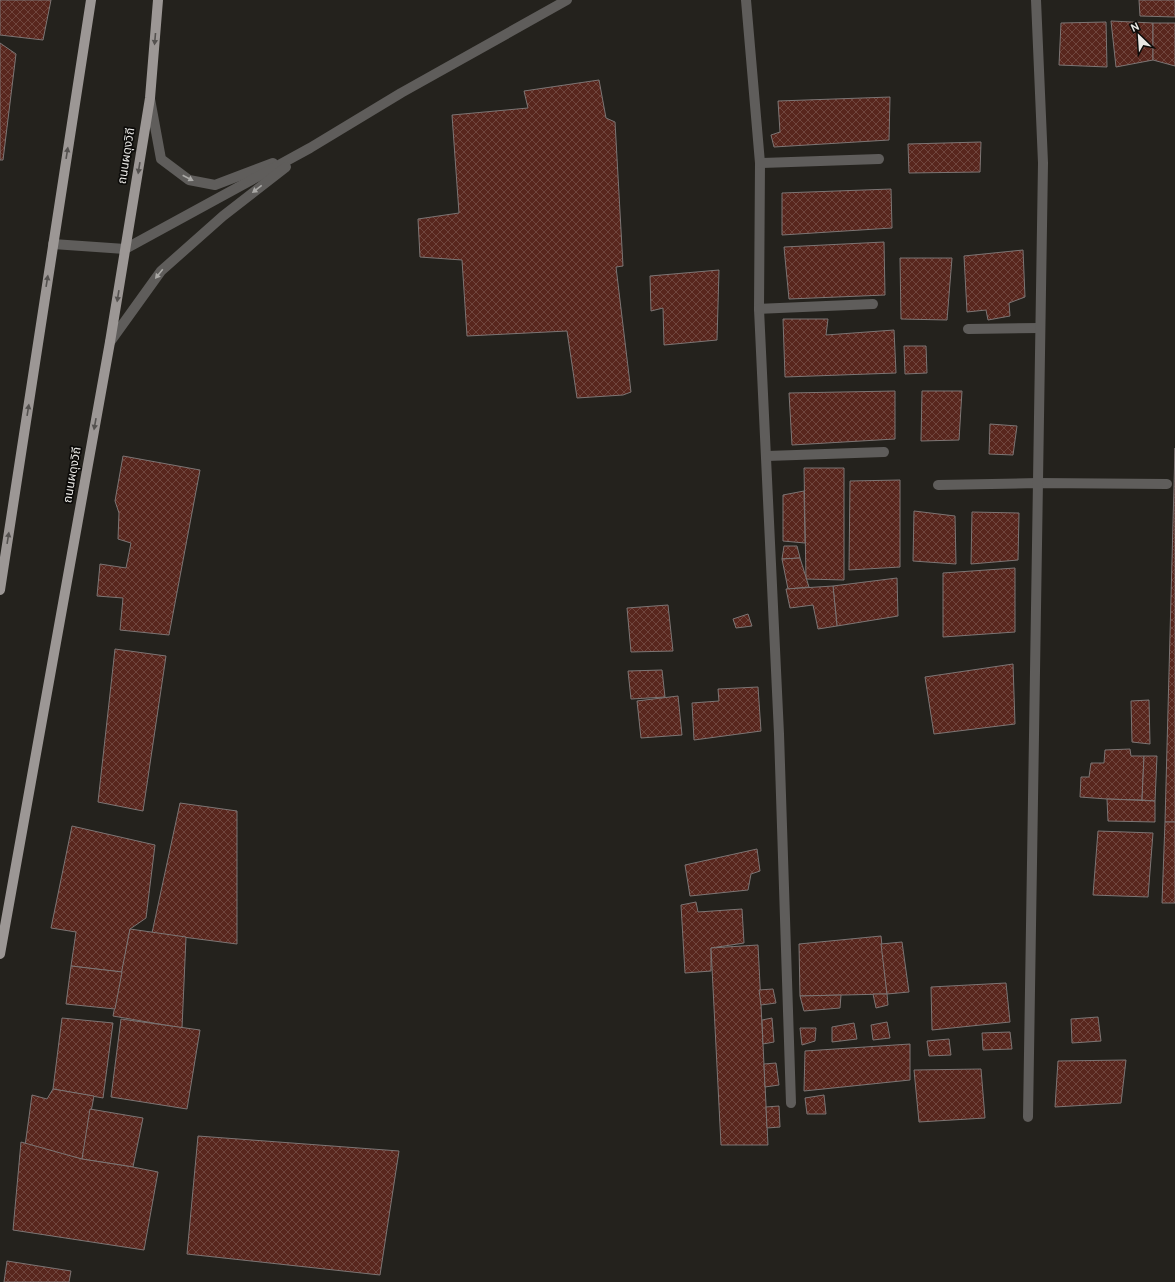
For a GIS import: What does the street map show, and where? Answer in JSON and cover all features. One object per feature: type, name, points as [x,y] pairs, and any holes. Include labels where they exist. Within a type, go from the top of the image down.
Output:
[{"type":"main road","points":[[0,590],[91,0]]},
{"type":"main road","name":"ถนนผดุงวิถี","points":[[0,948],[110,342],[150,98],[158,0]]},
{"type":"street","points":[[53,244],[125,249],[310,148],[401,93],[567,0]]},
{"type":"street","points":[[746,0],[760,163],[759,309],[779,734],[791,1103]]},
{"type":"street","points":[[1028,1117],[1043,163],[1036,0]]},
{"type":"street","points":[[150,98],[161,159],[189,180],[215,185],[310,148]]},
{"type":"street","points":[[110,342],[161,271],[223,216],[310,148]]},
{"type":"street","points":[[760,163],[879,159]]},
{"type":"street","points":[[759,309],[873,304]]},
{"type":"street","points":[[968,329],[1040,328]]},
{"type":"street","points":[[767,456],[884,452]]},
{"type":"street","points":[[938,485],[1038,483],[1167,484]]},
{"type":"building","points":[[0,0],[51,0],[43,40],[0,35]]},
{"type":"building","points":[[1139,0],[1175,0],[1175,17],[1140,16]]},
{"type":"building","points":[[1111,21],[1153,23],[1153,60],[1116,67]]},
{"type":"building","points":[[1106,22],[1107,67],[1059,65],[1061,23]]},
{"type":"building","points":[[1153,23],[1175,23],[1175,66],[1153,60]]},
{"type":"building","points":[[0,43],[16,54],[3,160],[0,160]]},
{"type":"building","points":[[599,80],[606,118],[615,122],[623,266],[616,267],[631,392],[623,395],[577,398],[567,331],[467,336],[462,260],[420,257],[418,219],[459,213],[452,115],[528,108],[524,91]]},
{"type":"building","points":[[890,97],[889,140],[774,147],[771,135],[780,132],[778,101]]},
{"type":"building","points":[[981,142],[980,172],[909,173],[908,144]]},
{"type":"building","points":[[891,189],[892,228],[782,235],[782,193]]},
{"type":"building","points":[[884,242],[885,295],[789,299],[784,247]]},
{"type":"building","points":[[1023,250],[1025,297],[1009,303],[1010,316],[988,320],[986,310],[967,312],[964,256]]},
{"type":"building","points":[[900,258],[952,258],[947,320],[901,319]]},
{"type":"building","points":[[719,270],[717,340],[664,345],[663,308],[651,311],[650,276]]},
{"type":"building","points":[[783,319],[828,319],[826,335],[894,330],[896,373],[785,377]]},
{"type":"building","points":[[904,346],[926,346],[927,373],[905,374]]},
{"type":"building","points":[[895,391],[895,439],[792,445],[789,393]]},
{"type":"building","points":[[922,391],[962,391],[959,440],[921,441]]},
{"type":"building","points":[[990,424],[1017,426],[1013,455],[989,454]]},
{"type":"building","points":[[1175,448],[1175,822],[1165,822]]},
{"type":"building","points":[[123,456],[200,470],[169,635],[120,630],[123,598],[97,596],[100,564],[126,568],[131,543],[118,539],[119,513],[115,501]]},
{"type":"building","points":[[804,468],[844,468],[844,580],[806,579]]},
{"type":"building","points":[[900,480],[900,567],[849,570],[850,481]]},
{"type":"building","points":[[804,491],[805,543],[783,541],[783,495]]},
{"type":"building","points":[[914,511],[955,516],[956,564],[913,561]]},
{"type":"building","points":[[972,512],[1019,513],[1018,560],[971,564]]},
{"type":"building","points":[[784,546],[797,546],[800,558],[782,559]]},
{"type":"building","points":[[800,558],[809,587],[788,589],[782,559]]},
{"type":"building","points":[[1015,568],[1015,632],[943,637],[943,573]]},
{"type":"building","points":[[897,578],[898,616],[837,626],[833,586]]},
{"type":"building","points":[[833,586],[837,626],[818,629],[813,605],[790,608],[786,589]]},
{"type":"building","points":[[668,605],[673,651],[631,652],[627,608]]},
{"type":"building","points":[[748,614],[752,626],[736,628],[733,619]]},
{"type":"building","points":[[115,649],[166,656],[143,811],[98,802]]},
{"type":"building","points":[[1013,664],[1015,724],[934,734],[925,677]]},
{"type":"building","points":[[662,670],[665,697],[631,699],[628,671]]},
{"type":"building","points":[[758,687],[761,731],[694,740],[692,703],[719,701],[718,689]]},
{"type":"building","points":[[678,696],[682,735],[641,738],[637,701]]},
{"type":"building","points":[[1149,700],[1150,744],[1132,742],[1131,701]]},
{"type":"building","points":[[1130,749],[1131,756],[1144,756],[1142,800],[1080,797],[1081,777],[1089,777],[1091,763],[1104,763],[1105,750]]},
{"type":"building","points":[[1144,756],[1157,756],[1155,801],[1142,800]]},
{"type":"building","points":[[1107,799],[1155,801],[1155,822],[1108,821]]},
{"type":"building","points":[[180,803],[237,811],[237,944],[152,933]]},
{"type":"building","points":[[1165,822],[1175,822],[1175,903],[1162,903]]},
{"type":"building","points":[[72,826],[155,845],[146,918],[130,929],[122,972],[71,966],[76,932],[51,928]]},
{"type":"building","points":[[1098,831],[1153,833],[1148,897],[1093,895]]},
{"type":"building","points":[[757,849],[760,871],[751,874],[748,890],[690,896],[685,865]]},
{"type":"building","points":[[696,902],[698,912],[742,909],[744,943],[711,948],[711,971],[685,973],[681,905]]},
{"type":"building","points":[[130,929],[186,937],[182,1028],[113,1016]]},
{"type":"building","points":[[881,936],[887,994],[800,996],[799,944]]},
{"type":"building","points":[[902,942],[909,992],[887,994],[881,944]]},
{"type":"building","points":[[758,945],[768,1145],[721,1145],[711,948]]},
{"type":"building","points":[[71,966],[122,972],[115,1009],[66,1004]]},
{"type":"building","points":[[1006,983],[1010,1022],[932,1030],[931,987]]},
{"type":"building","points":[[773,989],[776,1003],[761,1005],[759,990]]},
{"type":"building","points":[[873,994],[887,994],[888,1005],[876,1008]]},
{"type":"building","points":[[841,995],[840,1008],[804,1011],[800,996]]},
{"type":"building","points":[[1098,1017],[1101,1041],[1072,1043],[1071,1019]]},
{"type":"building","points":[[62,1018],[113,1023],[103,1098],[53,1089]]},
{"type":"building","points":[[772,1018],[774,1042],[763,1044],[762,1020]]},
{"type":"building","points":[[121,1019],[200,1030],[187,1109],[111,1097]]},
{"type":"building","points":[[887,1022],[890,1038],[873,1040],[871,1025]]},
{"type":"building","points":[[854,1023],[857,1039],[832,1042],[832,1027]]},
{"type":"building","points":[[800,1028],[816,1028],[815,1041],[802,1045]]},
{"type":"building","points":[[1010,1032],[1012,1049],[983,1050],[982,1033]]},
{"type":"building","points":[[949,1039],[951,1055],[929,1056],[927,1041]]},
{"type":"building","points":[[910,1044],[910,1080],[804,1091],[805,1051]]},
{"type":"building","points":[[1126,1060],[1121,1103],[1055,1107],[1058,1061]]},
{"type":"building","points":[[776,1063],[779,1085],[765,1087],[764,1064]]},
{"type":"building","points":[[981,1069],[985,1118],[919,1122],[914,1070]]},
{"type":"building","points":[[53,1089],[94,1096],[82,1159],[25,1146],[32,1095],[47,1099]]},
{"type":"building","points":[[824,1095],[826,1114],[807,1114],[805,1098]]},
{"type":"building","points":[[779,1106],[780,1127],[767,1128],[766,1107]]},
{"type":"building","points":[[90,1109],[143,1118],[133,1167],[82,1159]]},
{"type":"building","points":[[198,1136],[399,1151],[380,1275],[187,1254]]},
{"type":"building","points":[[21,1142],[82,1159],[158,1172],[144,1250],[13,1230]]},
{"type":"building","points":[[7,1261],[71,1271],[69,1282],[4,1282]]}]
